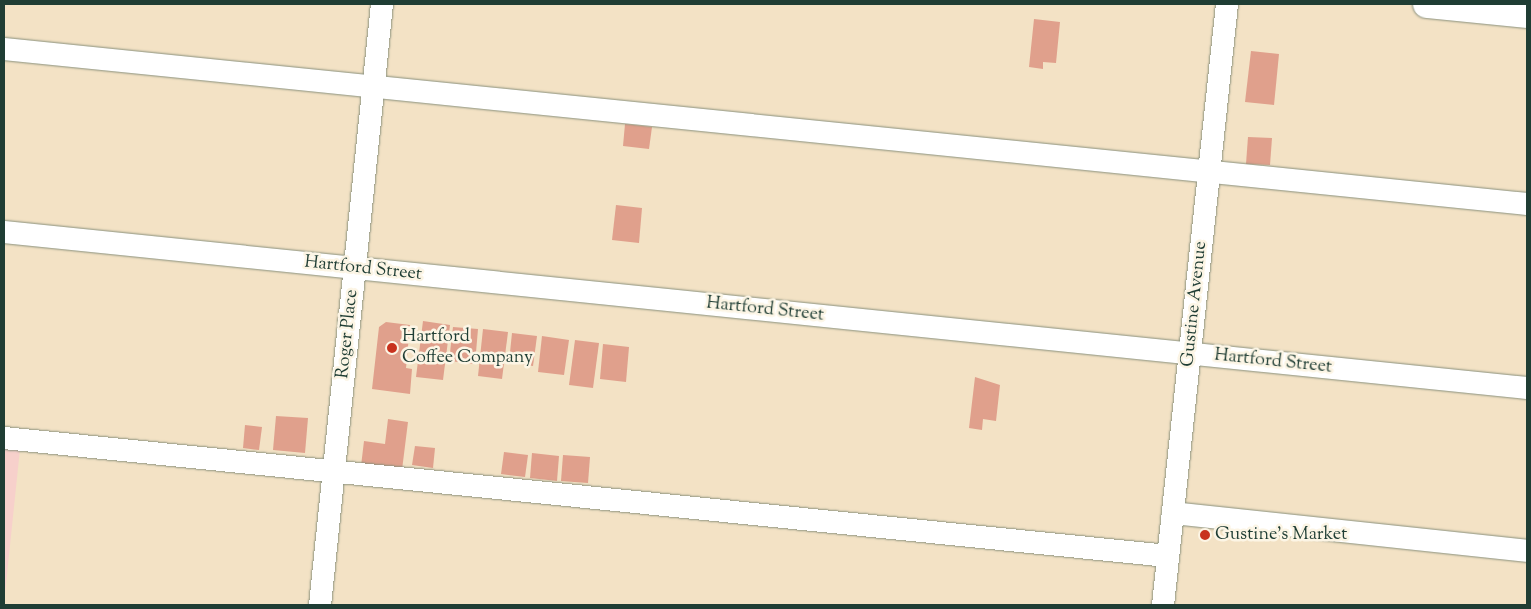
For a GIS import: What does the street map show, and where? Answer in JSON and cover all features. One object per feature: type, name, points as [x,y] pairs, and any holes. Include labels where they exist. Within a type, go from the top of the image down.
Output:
[{"type":"main road","points":[[1427,4],[1527,14]]},
{"type":"street","name":"Roger Place","points":[[320,605],[382,4]]},
{"type":"street","name":"Gustine Avenue","points":[[1163,605],[1227,4]]},
{"type":"street","points":[[4,49],[374,85],[1527,204]]},
{"type":"street","name":"Hartford Street","points":[[4,232],[1527,388]]},
{"type":"street","points":[[4,438],[1168,556]]},
{"type":"street","points":[[1173,513],[1527,551]]},
{"type":"shaded area","points":[[4,447],[20,449],[4,603]]},
{"type":"building","points":[[1034,19],[1060,22],[1056,63],[1043,62],[1043,69],[1029,67]]},
{"type":"building","points":[[1251,51],[1279,54],[1274,105],[1245,102]]},
{"type":"building","points":[[625,124],[652,127],[649,149],[623,146]]},
{"type":"building","points":[[1248,137],[1272,138],[1270,165],[1246,164]]},
{"type":"building","points":[[616,205],[642,208],[639,243],[612,240]]},
{"type":"building","points":[[423,321],[450,325],[443,380],[416,377]]},
{"type":"building","name":"Hartford Coffee Company","points":[[386,322],[410,325],[406,368],[412,369],[410,394],[372,389],[379,327]]},
{"type":"building","points":[[453,327],[478,329],[475,364],[449,361]]},
{"type":"building","points":[[483,329],[508,332],[502,379],[478,376]]},
{"type":"building","points":[[512,333],[537,336],[533,366],[509,362]]},
{"type":"building","points":[[542,336],[569,340],[564,375],[538,372]]},
{"type":"building","points":[[575,340],[599,343],[593,388],[569,385]]},
{"type":"building","points":[[603,344],[629,347],[626,382],[600,379]]},
{"type":"building","points":[[975,377],[1000,385],[996,421],[983,419],[982,430],[969,428]]},
{"type":"building","points":[[276,416],[308,418],[305,453],[273,450]]},
{"type":"building","points":[[388,419],[408,422],[402,470],[361,466],[364,441],[385,444]]},
{"type":"building","points":[[245,425],[262,427],[259,450],[243,448]]},
{"type":"building","points":[[415,446],[435,448],[433,468],[412,465]]},
{"type":"building","points":[[504,452],[528,455],[525,477],[501,474]]},
{"type":"building","points":[[532,453],[559,456],[557,481],[530,478]]},
{"type":"building","points":[[563,455],[590,457],[588,483],[561,481]]},
{"type":"place","name":"Hartford Coffee Company","points":[[392,348]]},
{"type":"place","name":"Gustine's Market","points":[[1205,535]]}]
